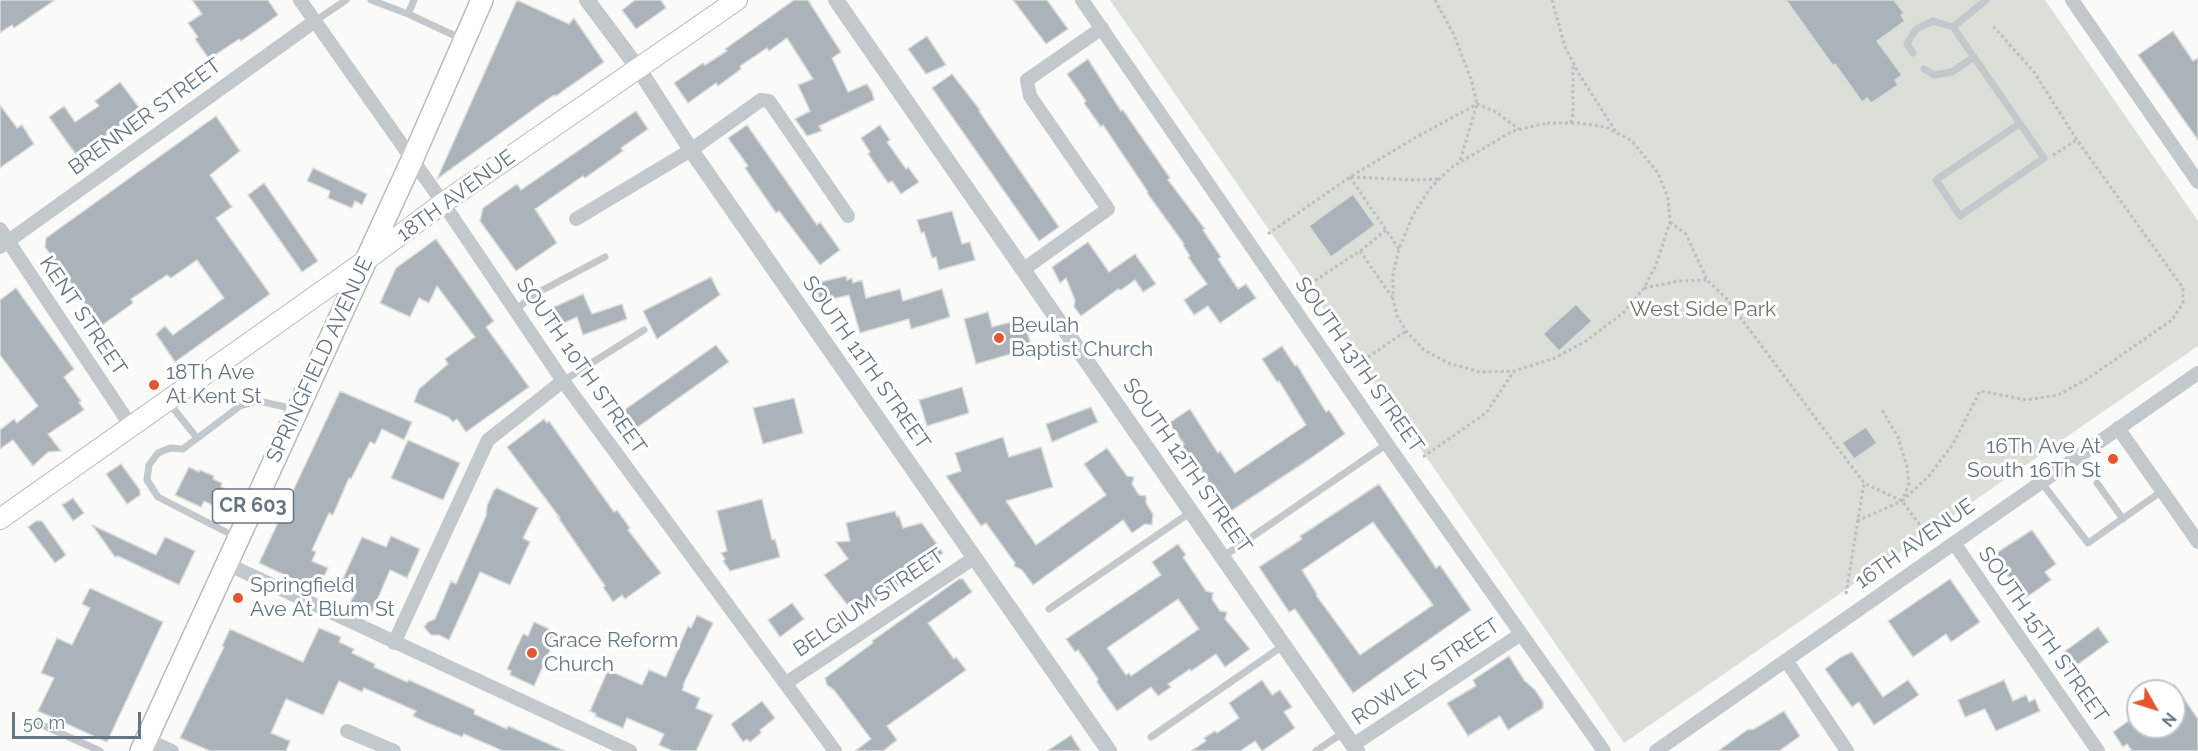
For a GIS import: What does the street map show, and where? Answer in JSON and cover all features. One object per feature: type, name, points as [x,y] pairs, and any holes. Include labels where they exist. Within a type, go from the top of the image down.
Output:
[{"type":"main road","name":"SPRINGFIELD AVENUE","points":[[143,745],[412,160],[483,0]]},
{"type":"main road","name":"18TH AVENUE","points":[[0,519],[365,261],[443,203],[737,0]]},
{"type":"street","name":"SOUTH 10TH STREET","points":[[300,0],[443,203],[563,381],[835,751]]},
{"type":"street","name":"SOUTH 11TH STREET","points":[[587,0],[638,68],[691,150],[1109,751]]},
{"type":"street","name":"SOUTH 12TH STREET","points":[[836,0],[1351,743]]},
{"type":"street","name":"SOUTH 13TH STREET","points":[[1082,0],[1387,444],[1604,751]]},
{"type":"street","points":[[2072,0],[2198,182]]},
{"type":"street","name":"BRENNER STREET","points":[[4,244],[315,21]]},
{"type":"street","points":[[1024,269],[1108,209],[1030,96],[1028,80],[1102,28]]},
{"type":"street","points":[[576,219],[691,150],[761,100],[769,101],[849,216]]},
{"type":"street","name":"KENT STREET","points":[[0,229],[4,244],[131,426]]},
{"type":"street","name":"16TH AVENUE","points":[[1656,751],[2198,373]]},
{"type":"street","points":[[394,643],[488,440],[563,381]]},
{"type":"street","points":[[2118,428],[2198,542]]},
{"type":"street","name":"SOUTH 15TH STREET","points":[[1954,543],[2098,751]]},
{"type":"street","name":"BELGIUM STREET","points":[[786,683],[974,558]]},
{"type":"street","points":[[227,564],[630,751]]},
{"type":"street","name":"ROWLEY STREET","points":[[1351,743],[1521,634]]},
{"type":"street","points":[[1786,660],[1847,751]]},
{"type":"street","points":[[347,731],[394,751]]},
{"type":"street","points":[[143,745],[172,751]]},
{"type":"lane","points":[[315,21],[346,0]]},
{"type":"lane","points":[[371,0],[465,40]]},
{"type":"lane","points":[[408,14],[414,0]]},
{"type":"lane","points":[[1953,27],[1986,0]]},
{"type":"lane","points":[[1913,53],[1907,44],[1916,28],[1933,21],[1953,27],[2044,158],[1960,216],[1936,180],[2019,124]]},
{"type":"lane","points":[[1924,69],[1934,75],[1952,72],[1974,57]]},
{"type":"lane","points":[[515,310],[537,293],[605,257]]},
{"type":"lane","points":[[563,381],[644,330]]},
{"type":"lane","points":[[167,401],[198,438]]},
{"type":"lane","points":[[238,538],[158,497],[147,480],[148,465],[158,453],[170,448],[183,449],[240,406],[258,401],[297,410]]},
{"type":"lane","points":[[1223,556],[1387,444]]},
{"type":"lane","points":[[2041,482],[2088,543],[2162,491]]},
{"type":"lane","points":[[2097,483],[2123,519]]},
{"type":"lane","points":[[1049,609],[1192,512]]},
{"type":"lane","points":[[1151,737],[1284,645]]},
{"type":"lane","points":[[40,724],[100,751]]},
{"type":"lane","points":[[1316,751],[1351,743]]},
{"type":"path","points":[[1552,0],[1565,47],[1616,132]]},
{"type":"path","points":[[1434,1],[1454,35],[1471,79],[1477,104],[1460,162]]},
{"type":"path","points":[[1857,520],[1902,501],[1928,477],[1953,444],[1980,391],[2028,400],[2058,395],[2087,379],[2172,320],[2183,303],[2182,288],[2077,140],[2034,72],[1992,25]]},
{"type":"path","points":[[1571,123],[1574,90],[1573,63]]},
{"type":"path","points":[[1477,104],[1494,111],[1520,129]]},
{"type":"path","points":[[1268,234],[1350,177],[1477,104]]},
{"type":"path","points":[[1547,123],[1571,123],[1606,127],[1632,141],[1658,173],[1668,198],[1670,222],[1660,255],[1644,288],[1624,312],[1586,341],[1555,358],[1515,371],[1479,372],[1448,363],[1424,350],[1406,331],[1397,316],[1393,298],[1393,274],[1399,249],[1413,215],[1431,187],[1460,162],[1485,146],[1520,129],[1547,123]]},
{"type":"path","points":[[1350,177],[1439,179]]},
{"type":"path","points":[[1350,177],[1399,249]]},
{"type":"path","points":[[1670,222],[1686,234],[1707,280],[1726,298],[1864,483],[1902,501],[1929,537]]},
{"type":"path","points":[[1305,287],[1360,251],[1386,230]]},
{"type":"path","points":[[1360,251],[1393,298]]},
{"type":"path","points":[[1644,288],[1679,281],[1707,280]]},
{"type":"path","points":[[1358,364],[1406,331]]},
{"type":"path","points":[[1423,457],[1486,413],[1515,371]]},
{"type":"path","points":[[1882,410],[1899,436],[1907,467],[1910,483],[1902,501]]},
{"type":"path","points":[[1846,594],[1864,483]]},
{"type":"green space","name":"West Side Park","points":[[1110,0],[2045,0],[2198,221],[2198,346],[1624,743]]},
{"type":"building","points":[[0,0],[55,0],[14,28],[12,25],[0,33]]},
{"type":"building","points":[[192,0],[268,0],[278,15],[241,41],[239,39],[209,59],[195,39],[198,37],[188,23],[202,14]]},
{"type":"building","points":[[517,0],[569,24],[574,18],[604,62],[538,106],[437,179]]},
{"type":"building","points":[[635,0],[661,0],[666,8],[636,29],[622,10]]},
{"type":"building","points":[[794,0],[808,0],[841,52],[832,58],[848,92],[867,84],[874,100],[819,126],[822,131],[807,136],[795,119],[810,111],[798,85],[813,79],[787,38],[769,51],[767,48],[740,66],[741,69],[718,86],[716,83],[688,103],[674,83],[703,63],[705,65],[727,51],[725,49]]},
{"type":"building","points":[[1013,0],[1047,0],[1068,29],[1046,44]]},
{"type":"building","points":[[1786,0],[1894,0],[1904,13],[1901,15],[1905,21],[1877,41],[1902,75],[1895,80],[1898,85],[1871,103],[1867,98],[1862,102]]},
{"type":"building","points":[[2173,31],[2193,61],[2198,58],[2198,140],[2138,55]]},
{"type":"building","points":[[927,36],[946,65],[926,74],[908,49]]},
{"type":"building","points":[[1088,59],[1121,111],[1123,110],[1170,178],[1168,180],[1205,229],[1203,230],[1221,257],[1218,259],[1238,289],[1246,284],[1256,298],[1220,323],[1208,306],[1194,315],[1184,300],[1207,284],[1188,257],[1190,256],[1184,244],[1147,193],[1103,125],[1101,127],[1084,103],[1086,101],[1067,74]]},
{"type":"building","points":[[952,74],[980,110],[1059,227],[1039,241],[932,88]]},
{"type":"building","points":[[120,82],[141,110],[77,156],[49,117],[64,106],[75,122],[99,106],[95,101]]},
{"type":"building","points":[[0,105],[17,128],[22,125],[34,144],[0,168]]},
{"type":"building","points":[[636,111],[648,129],[621,148],[623,151],[585,178],[583,176],[535,209],[557,243],[516,271],[480,221],[483,208],[517,184],[521,190]]},
{"type":"building","points":[[216,116],[240,151],[210,175],[232,207],[216,218],[270,294],[175,362],[156,334],[165,326],[173,335],[224,298],[197,260],[171,278],[167,275],[131,299],[133,303],[101,326],[45,247],[46,238]]},
{"type":"building","points":[[747,125],[817,225],[820,222],[840,250],[820,265],[779,211],[776,213],[745,168],[748,166],[728,138]]},
{"type":"building","points":[[880,125],[890,140],[887,142],[906,169],[908,167],[919,182],[901,194],[892,181],[888,183],[868,154],[870,152],[861,138]]},
{"type":"building","points":[[313,168],[367,194],[362,205],[355,201],[352,208],[328,198],[330,191],[307,181]]},
{"type":"building","points":[[264,183],[318,261],[302,272],[248,195]]},
{"type":"building","points":[[1353,194],[1375,225],[1331,257],[1309,226]]},
{"type":"building","points":[[952,211],[962,244],[970,242],[975,260],[939,270],[936,257],[932,258],[924,232],[921,233],[917,220]]},
{"type":"building","points":[[436,239],[494,321],[486,327],[529,387],[466,432],[457,419],[453,422],[448,417],[414,402],[419,389],[448,364],[445,359],[475,337],[437,286],[429,303],[419,298],[410,317],[380,303],[396,268]]},
{"type":"building","points":[[1088,242],[1109,272],[1135,254],[1156,284],[1143,292],[1135,280],[1121,290],[1118,289],[1081,316],[1074,307],[1075,300],[1066,278],[1060,283],[1052,267]]},
{"type":"building","points":[[846,276],[847,280],[852,278],[853,283],[862,280],[866,298],[900,289],[903,301],[942,289],[950,317],[911,329],[909,319],[860,333],[849,295],[820,302],[816,283]]},
{"type":"building","points":[[711,277],[720,295],[657,339],[643,311]]},
{"type":"building","points":[[16,288],[74,369],[64,377],[81,401],[79,402],[84,410],[48,434],[61,451],[48,452],[33,466],[13,440],[0,449],[0,430],[14,419],[17,423],[38,406],[0,355],[0,300]]},
{"type":"building","points":[[583,294],[592,314],[622,304],[627,319],[583,335],[577,317],[557,326],[545,311]]},
{"type":"building","points":[[1576,304],[1592,321],[1559,351],[1543,334]]},
{"type":"building","name":"Beulah Baptist Church","points":[[988,312],[992,327],[1023,319],[1032,348],[976,364],[964,319]]},
{"type":"building","points":[[716,345],[729,362],[635,429],[623,411]]},
{"type":"building","points":[[1282,346],[1295,366],[1297,365],[1326,412],[1329,410],[1345,434],[1228,513],[1169,423],[1190,409],[1218,453],[1220,451],[1235,473],[1306,425],[1279,381],[1277,382],[1262,359]]},
{"type":"building","points":[[962,387],[969,413],[927,426],[919,400]]},
{"type":"building","points":[[340,391],[412,422],[404,440],[382,429],[375,444],[370,442],[351,479],[349,478],[333,515],[329,513],[312,550],[316,552],[312,561],[328,568],[317,590],[259,563]]},
{"type":"building","points":[[794,398],[803,433],[763,444],[753,408]]},
{"type":"building","points":[[1091,407],[1098,422],[1052,442],[1046,424]]},
{"type":"building","points":[[544,419],[547,423],[549,421],[614,512],[617,510],[630,528],[628,530],[661,573],[625,599],[622,595],[613,602],[603,587],[605,586],[557,516],[560,518],[507,447]]},
{"type":"building","points":[[1866,427],[1877,443],[1854,459],[1842,443]]},
{"type":"building","points":[[1003,437],[1009,457],[1041,447],[1053,487],[1006,501],[1036,545],[1106,495],[1084,464],[1107,448],[1127,476],[1134,477],[1132,484],[1139,495],[1146,496],[1146,503],[1153,514],[1152,525],[1145,524],[1132,533],[1123,520],[1033,585],[1022,570],[1014,566],[1015,563],[986,523],[981,526],[946,476],[961,471],[955,453]]},
{"type":"building","points":[[408,440],[460,463],[443,500],[391,478]]},
{"type":"building","points":[[121,464],[140,490],[140,495],[127,504],[106,474]]},
{"type":"building","points":[[189,467],[214,476],[213,479],[222,483],[221,487],[224,488],[217,502],[214,501],[212,505],[204,501],[201,507],[175,495]]},
{"type":"building","points":[[1379,484],[1436,568],[1440,565],[1471,610],[1353,693],[1295,609],[1289,612],[1259,567],[1302,539],[1300,536]],"holes":[[[1373,522],[1433,605],[1360,655],[1316,595],[1302,570]]]},
{"type":"building","points":[[497,488],[538,508],[523,538],[530,542],[510,585],[480,572],[449,640],[439,635],[431,635],[424,627],[435,619],[451,581],[456,584],[486,516],[487,506]]},
{"type":"building","points":[[73,498],[84,513],[73,521],[62,505]]},
{"type":"building","points":[[762,499],[772,540],[775,539],[780,557],[730,571],[721,553],[727,551],[717,511]]},
{"type":"building","points":[[895,511],[903,528],[922,523],[943,553],[856,616],[824,575],[848,559],[836,542],[850,541],[846,523]]},
{"type":"building","points":[[36,521],[42,521],[66,555],[55,563],[28,527]]},
{"type":"building","points":[[92,525],[156,555],[165,537],[195,551],[179,585],[118,556],[115,557]]},
{"type":"building","points":[[2032,530],[2056,564],[2045,572],[2051,580],[2024,599],[1993,555]]},
{"type":"building","points":[[391,536],[420,549],[407,578],[390,570],[372,612],[350,603],[356,592],[340,585],[362,537],[386,547]]},
{"type":"building","points":[[1178,544],[1186,555],[1183,557],[1206,591],[1213,593],[1212,599],[1220,611],[1227,612],[1225,619],[1250,649],[1225,667],[1216,654],[1168,684],[1171,687],[1158,696],[1151,687],[1117,711],[1078,650],[1075,652],[1066,639],[1161,575],[1152,562]],"holes":[[[1178,599],[1199,629],[1131,676],[1129,673],[1126,675],[1107,648]]]},
{"type":"building","points":[[959,579],[963,579],[972,592],[928,623],[954,659],[956,657],[966,670],[887,726],[897,740],[883,751],[855,751],[871,739],[834,690],[827,685],[825,678],[873,643],[872,641]]},
{"type":"building","points":[[1950,579],[1980,622],[1951,642],[1946,634],[1913,657],[1888,621]]},
{"type":"building","points":[[90,588],[163,622],[107,742],[38,711],[54,678],[41,673],[57,638],[72,645],[90,608],[82,604]]},
{"type":"building","points":[[792,603],[804,619],[780,637],[768,620]]},
{"type":"building","points":[[697,615],[713,623],[682,690],[700,698],[696,708],[713,715],[696,751],[673,751],[659,745],[664,734],[627,718],[623,728],[595,716],[596,714],[590,711],[608,670],[642,685],[649,670],[666,677],[688,626],[691,628]]},
{"type":"building","name":"Grace Reform Church","points":[[534,622],[558,633],[534,686],[510,675],[511,671],[507,669],[523,634],[528,636]]},
{"type":"building","points":[[2098,627],[2109,642],[2071,669],[2061,654]]},
{"type":"building","points":[[319,628],[341,637],[339,642],[354,649],[352,653],[375,664],[374,667],[475,710],[474,714],[507,729],[508,726],[565,751],[503,751],[464,734],[462,737],[428,723],[413,716],[416,711],[364,688],[362,692],[339,681],[323,715],[286,699],[271,733],[290,741],[286,751],[210,751],[180,738],[224,647],[222,646],[230,629],[303,662]]},
{"type":"building","points":[[1852,652],[1883,697],[1908,680],[1919,695],[1874,725],[1859,702],[1852,707],[1825,669]]},
{"type":"building","points":[[1509,656],[1524,680],[1543,702],[1543,708],[1508,730],[1500,716],[1468,736],[1447,703],[1476,686],[1473,680]]},
{"type":"building","points":[[1262,680],[1272,695],[1280,690],[1292,707],[1284,712],[1295,728],[1262,751],[1255,741],[1240,751],[1191,751],[1206,741],[1204,738],[1215,731],[1217,733],[1239,718],[1229,703]]},
{"type":"building","points":[[2004,680],[2013,701],[2026,695],[2029,702],[2035,699],[2040,711],[1996,731],[1985,709],[1965,717],[1958,700]]},
{"type":"building","points":[[762,701],[775,718],[750,742],[747,739],[743,742],[731,724]]},
{"type":"building","points":[[2186,702],[2198,719],[2198,751],[2132,751],[2127,744],[2123,747],[2113,732],[2126,723],[2126,739],[2186,739]]},
{"type":"building","points":[[1784,711],[1800,736],[1779,751],[1718,751],[1747,730],[1754,729]]},
{"type":"building","points":[[1071,735],[1081,751],[1047,751]]},
{"type":"place","name":"Beulah Baptist Church","points":[[999,338]]},
{"type":"place","name":"18Th Ave At Kent St","points":[[154,385]]},
{"type":"place","name":"16Th Ave At South 16Th St","points":[[2113,459]]},
{"type":"place","name":"Springfield Ave At Blum St","points":[[238,598]]},
{"type":"place","name":"Grace Reform Church","points":[[532,653]]}]
